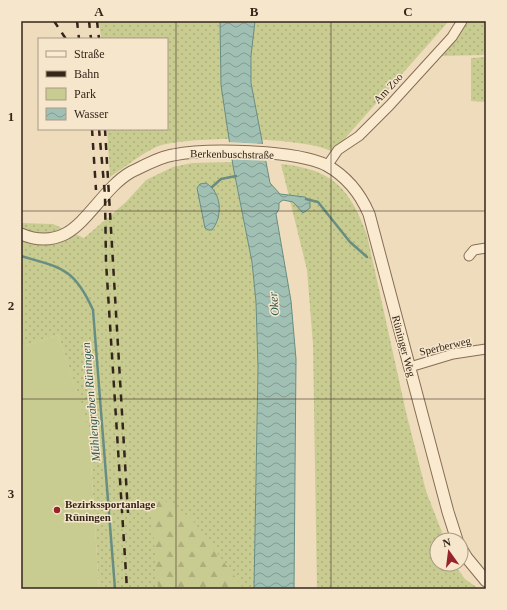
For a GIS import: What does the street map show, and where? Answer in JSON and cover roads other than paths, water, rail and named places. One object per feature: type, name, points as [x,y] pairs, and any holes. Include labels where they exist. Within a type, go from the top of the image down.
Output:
[{"type":"street","name":"Am Zoo","points":[[327,166],[338,150],[359,136],[390,105],[452,37],[462,21]]},
{"type":"street","name":"Berkenbuschstraße","points":[[21,234],[42,239],[54,239],[60,236],[75,227],[119,181],[130,173],[171,155],[216,151],[280,155],[305,158],[327,166]]},
{"type":"street","name":"Rüninger Weg","points":[[327,166],[344,178],[354,188],[363,200],[369,214],[454,532]]},
{"type":"street","points":[[469,256],[474,250],[486,248]]},
{"type":"street","name":"Sperberweg","points":[[410,366],[453,354],[486,349]]},
{"type":"street","points":[[469,560],[486,581]]},
{"type":"water","name":"Oker","points":[[220,21],[255,21],[251,56],[251,83],[270,183],[280,194],[305,197],[310,201],[310,208],[303,213],[293,202],[283,200],[279,203],[279,209],[276,214],[291,301],[296,359],[294,589],[254,589],[258,368],[256,302],[252,262],[233,166],[221,85]]},
{"type":"water","points":[[206,183],[215,193],[219,205],[218,218],[212,230],[205,228],[197,188],[200,184]]},
{"type":"waterway","points":[[212,187],[221,179],[236,176]]},
{"type":"waterway","points":[[306,199],[318,202],[350,242],[367,257]]},
{"type":"waterway","name":"Mühlengraben Rüningen","points":[[21,256],[57,267],[65,272],[80,286],[93,310],[115,589]]},
{"type":"railway","points":[[54,21],[65,38]]},
{"type":"railway","points":[[77,21],[79,38]]},
{"type":"railway","points":[[89,21],[91,38]]},
{"type":"railway","points":[[97,21],[99,38]]},
{"type":"railway","points":[[92,130],[96,190]]},
{"type":"railway","points":[[99,130],[105,195],[106,262],[127,589]]},
{"type":"railway","points":[[105,130],[128,513]]},
{"type":"place","name":"Bezirkssportanlage Rüningen","points":[[57,510]]}]
